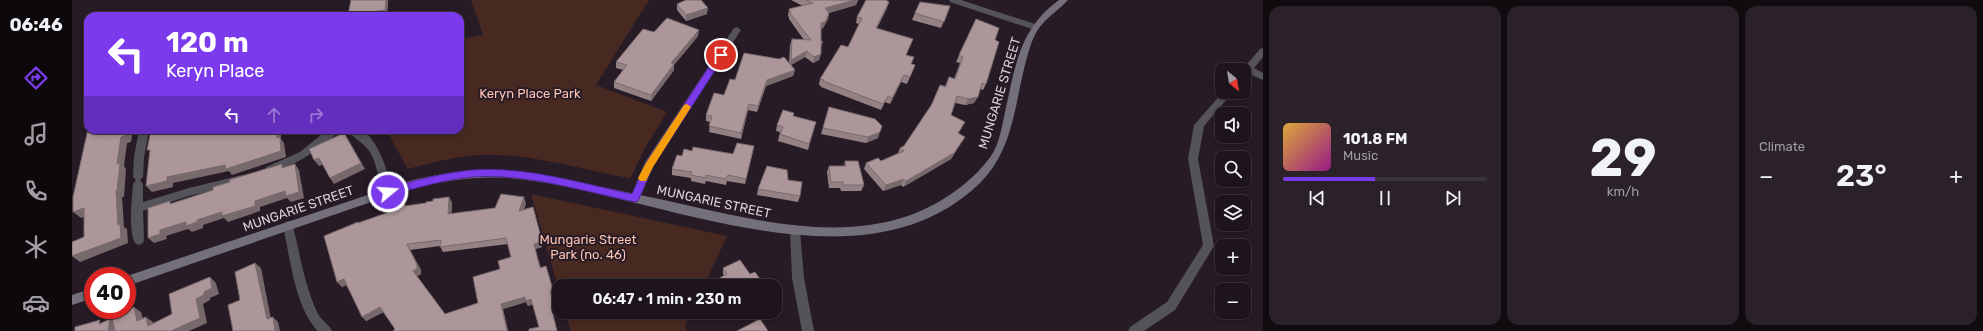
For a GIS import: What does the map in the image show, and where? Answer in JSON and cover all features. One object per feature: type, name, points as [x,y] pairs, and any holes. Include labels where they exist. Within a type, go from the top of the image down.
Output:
[{"type":"street","points":[[953,0],[1034,27]]},
{"type":"street","name":"MUNGARIE STREET","points":[[136,278],[388,192],[440,178],[496,173],[533,177],[758,225],[795,231],[860,231],[896,224],[934,210],[971,185],[986,169],[1000,148],[1024,56],[1034,27],[1064,0]]},
{"type":"street","points":[[635,198],[649,165],[737,30]]},
{"type":"street","points":[[1251,66],[1263,51]]},
{"type":"street","points":[[1251,73],[1263,77]]},
{"type":"street","points":[[1134,331],[1171,306],[1209,246],[1193,159],[1199,125],[1222,99]]},
{"type":"street","points":[[139,240],[137,208],[138,181],[139,157],[143,134]]},
{"type":"street","points":[[137,208],[189,192],[256,175],[303,155],[329,134]]},
{"type":"street","points":[[361,134],[372,146],[380,164],[388,192]]},
{"type":"street","points":[[288,226],[304,294],[315,320],[326,331]]},
{"type":"street","points":[[795,231],[798,278],[808,331]]},
{"type":"street","points":[[72,300],[84,296]]},
{"type":"green space","name":"Keryn Place Park","points":[[471,0],[649,0],[596,85],[667,112],[645,148],[631,177],[628,178],[553,162],[514,156],[495,155],[459,157],[408,169],[388,134],[464,134],[464,38],[483,35]]},
{"type":"green space","name":"Mungarie Street Park (no. 46)","points":[[531,194],[727,236],[707,279],[556,279]]},
{"type":"green space","points":[[567,319],[688,319],[685,326],[687,331],[571,331]]},
{"type":"building","points":[[351,0],[386,0],[385,10],[349,12]]},
{"type":"building","points":[[686,0],[701,0],[708,8],[686,15],[677,4]]},
{"type":"building","points":[[806,0],[855,0],[825,8],[829,13],[825,22],[821,23],[821,41],[823,42],[821,43],[821,54],[814,57],[807,51],[791,60],[792,39],[811,40],[790,13],[789,9],[813,3]]},
{"type":"building","points":[[866,0],[886,0],[889,2],[876,28],[913,39],[906,55],[914,57],[911,64],[915,65],[910,77],[904,75],[892,98],[888,96],[883,104],[820,79],[841,45],[848,47],[862,18],[857,17]]},
{"type":"building","points":[[920,2],[950,6],[944,22],[915,13]]},
{"type":"building","points":[[667,18],[699,30],[671,63],[674,64],[651,95],[614,82],[627,65],[616,62],[643,29],[654,32]]},
{"type":"building","points":[[976,19],[999,28],[995,40],[999,42],[986,84],[982,83],[978,97],[968,99],[957,96],[951,115],[965,122],[958,133],[965,137],[954,153],[906,181],[904,179],[886,185],[866,163],[878,158],[881,161],[904,151],[900,148],[904,146],[932,104],[940,85],[946,87],[949,77],[955,79],[963,57],[959,55]]},
{"type":"building","points":[[744,53],[779,59],[784,57],[795,70],[767,80],[758,106],[749,104],[741,133],[709,126],[712,116],[706,115],[714,93],[724,95],[730,79],[735,80]]},
{"type":"building","points":[[829,107],[875,119],[882,126],[880,132],[868,137],[823,128]]},
{"type":"building","points":[[783,110],[794,113],[793,116],[816,122],[809,144],[780,134],[783,127],[777,125]]},
{"type":"building","points":[[87,134],[124,134],[124,136],[121,137],[117,164],[120,163],[116,191],[118,225],[120,224],[121,238],[72,256],[72,242],[84,237],[84,208],[73,212],[73,197]]},
{"type":"building","points":[[150,134],[277,134],[277,138],[280,137],[281,151],[226,169],[225,165],[167,177],[167,181],[146,186],[150,150],[147,150]]},
{"type":"building","points":[[345,134],[361,163],[330,178],[319,158],[314,160],[309,149]]},
{"type":"building","points":[[737,143],[754,146],[746,179],[728,175],[726,179],[706,175],[706,178],[691,175],[692,172],[672,169],[677,155],[682,156],[684,149],[692,151],[693,147],[733,154]]},
{"type":"building","points":[[845,161],[858,161],[864,185],[843,185],[843,182],[831,182],[829,166],[846,166]]},
{"type":"building","points":[[282,164],[282,168],[295,164],[299,192],[286,196],[285,191],[255,201],[255,206],[222,216],[222,212],[197,220],[197,222],[186,226],[186,222],[160,230],[160,234],[148,238],[148,208],[170,201],[170,204],[213,190],[213,187],[230,182],[229,180]]},
{"type":"building","points":[[767,166],[787,170],[788,180],[802,182],[800,196],[758,189]]},
{"type":"building","points":[[501,194],[524,197],[519,211],[533,207],[541,237],[541,242],[534,244],[540,268],[546,266],[552,287],[552,290],[550,291],[552,298],[552,319],[554,319],[557,331],[529,331],[529,329],[539,327],[531,299],[526,301],[525,297],[501,304],[507,331],[393,331],[395,329],[380,307],[362,317],[344,279],[337,282],[324,236],[358,222],[395,210],[394,205],[404,201],[405,206],[426,203],[433,201],[433,199],[449,197],[448,214],[495,208]],"holes":[[[506,238],[511,257],[498,261],[500,269],[473,277],[478,303],[445,314],[413,271],[417,269],[417,265],[407,244],[441,240],[440,247]]]},
{"type":"building","points":[[740,260],[750,274],[755,272],[760,279],[718,279],[727,274],[723,268]]},
{"type":"building","points":[[255,263],[267,319],[273,317],[275,331],[233,331],[228,305],[240,300],[235,272]]},
{"type":"building","points":[[210,277],[212,288],[204,292],[204,295],[196,299],[200,318],[171,331],[115,331],[112,319],[136,319],[136,316],[137,321],[146,317],[148,326],[172,314],[169,294]]},
{"type":"building","points":[[110,319],[108,331],[75,331],[75,327],[100,320],[99,324]]},
{"type":"building","points":[[760,319],[768,331],[737,331]]},
{"type":"slow traffic","points":[[643,178],[649,165],[687,107]]},
{"type":"route","points":[[388,192],[425,181],[455,175],[503,173],[539,178],[635,198],[649,165],[721,55]]}]
